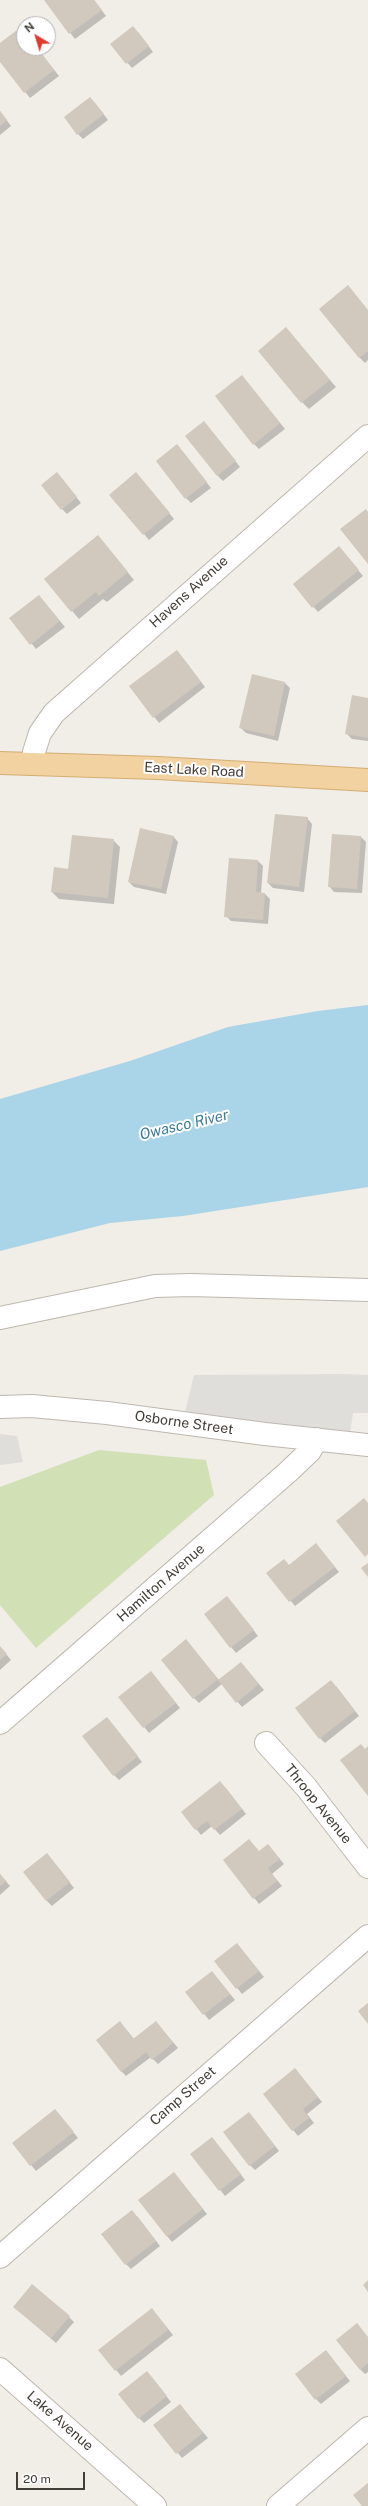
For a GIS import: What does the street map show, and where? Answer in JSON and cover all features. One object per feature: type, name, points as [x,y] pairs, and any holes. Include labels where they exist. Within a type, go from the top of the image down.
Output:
[{"type":"main road","name":"East Lake Road","points":[[18,763],[368,780]]},
{"type":"street","name":"Havens Avenue","points":[[18,763],[34,752],[40,733],[54,713],[368,436]]},
{"type":"street","points":[[0,1318],[155,1286],[191,1285],[368,1290]]},
{"type":"street","name":"Osborne Street","points":[[0,1407],[32,1406],[107,1413],[317,1440],[368,1445]]},
{"type":"street","name":"Hamilton Avenue","points":[[0,1723],[288,1472],[310,1451],[317,1440]]},
{"type":"street","name":"Throop Avenue","points":[[266,1743],[306,1787],[368,1867]]},
{"type":"street","name":"Camp Street","points":[[0,2257],[368,1936]]},
{"type":"street","name":"Lake Avenue","points":[[0,2369],[155,2506]]},
{"type":"street","points":[[278,2506],[368,2428]]},
{"type":"green space","points":[[99,1450],[206,1460],[214,1495],[36,1648],[0,1605],[0,1487]]},
{"type":"shaded area","points":[[194,1375],[368,1375],[368,1413],[353,1413],[350,1433],[185,1412]]},
{"type":"shaded area","points":[[0,1434],[17,1436],[23,1462],[0,1465]]},
{"type":"water","name":"Owasco River","points":[[368,1005],[368,1187],[183,1216],[110,1223],[0,1251],[0,1099],[130,1061],[228,1027],[318,1011]]},
{"type":"building","points":[[44,0],[94,0],[102,10],[69,34]]},
{"type":"building","points":[[133,26],[149,46],[126,64],[110,44]]},
{"type":"building","points":[[16,31],[16,56],[43,56],[54,70],[24,93],[0,62],[0,43]]},
{"type":"building","points":[[90,97],[104,114],[77,135],[64,117]]},
{"type":"building","points":[[0,111],[7,120],[0,126]]},
{"type":"building","points":[[348,285],[368,310],[368,351],[359,358],[319,309]]},
{"type":"building","points":[[286,327],[330,380],[301,403],[258,351]]},
{"type":"building","points":[[242,375],[280,423],[253,445],[215,396]]},
{"type":"building","points":[[204,421],[236,461],[217,476],[185,436]]},
{"type":"building","points":[[177,444],[207,482],[185,499],[156,461]]},
{"type":"building","points":[[57,472],[77,497],[61,510],[41,485]]},
{"type":"building","points":[[136,472],[170,513],[143,535],[109,495]]},
{"type":"building","points":[[366,509],[368,512],[368,564],[340,529]]},
{"type":"building","points":[[98,535],[128,572],[99,596],[96,592],[71,612],[44,579]]},
{"type":"building","points":[[339,546],[359,570],[312,608],[293,584]]},
{"type":"building","points":[[39,595],[60,621],[30,645],[9,618]]},
{"type":"building","points":[[177,650],[201,682],[153,718],[129,686]]},
{"type":"building","points":[[252,674],[285,682],[274,736],[239,728]]},
{"type":"building","points":[[352,695],[368,698],[368,738],[345,734]]},
{"type":"building","points":[[275,814],[308,817],[299,887],[267,883]]},
{"type":"building","points":[[140,828],[174,836],[161,889],[128,882]]},
{"type":"building","points":[[332,834],[361,836],[357,889],[328,887]]},
{"type":"building","points":[[72,835],[114,839],[108,898],[51,892],[54,867],[68,869]]},
{"type":"building","points":[[229,858],[258,860],[256,892],[265,893],[263,920],[224,917]]},
{"type":"building","points":[[364,1498],[368,1503],[368,1554],[365,1557],[336,1521]]},
{"type":"building","points":[[316,1543],[335,1567],[289,1602],[266,1573],[284,1559],[289,1565]]},
{"type":"building","points":[[368,1563],[368,1577],[361,1568]]},
{"type":"building","points":[[227,1596],[254,1630],[230,1648],[204,1614]]},
{"type":"building","points":[[186,1639],[218,1679],[193,1699],[161,1660]]},
{"type":"building","points":[[0,1646],[7,1654],[0,1660]]},
{"type":"building","points":[[241,1662],[259,1684],[236,1703],[218,1680]]},
{"type":"building","points":[[151,1671],[176,1703],[143,1728],[118,1697]]},
{"type":"building","points":[[331,1680],[355,1711],[319,1739],[295,1708]]},
{"type":"building","points":[[107,1717],[138,1756],[113,1776],[82,1736]]},
{"type":"building","points":[[361,1744],[365,1749],[368,1746],[368,1796],[340,1760]]},
{"type":"building","points":[[220,1781],[242,1809],[214,1830],[207,1821],[195,1830],[181,1812]]},
{"type":"building","points":[[249,1839],[259,1851],[268,1844],[280,1859],[268,1868],[277,1881],[253,1899],[223,1860]]},
{"type":"building","points":[[47,1853],[70,1882],[46,1901],[23,1872]]},
{"type":"building","points":[[0,1874],[6,1881],[0,1886]]},
{"type":"building","points":[[237,1943],[259,1971],[236,1989],[214,1961]]},
{"type":"building","points":[[212,1971],[230,1994],[203,2015],[185,1992]]},
{"type":"building","points":[[368,2003],[368,2024],[358,2011]]},
{"type":"building","points":[[120,2021],[133,2039],[156,2021],[173,2043],[152,2060],[146,2052],[121,2072],[96,2040]]},
{"type":"building","points":[[295,2068],[318,2097],[303,2109],[309,2118],[292,2131],[263,2094]]},
{"type":"building","points":[[55,2109],[74,2132],[30,2166],[12,2143]]},
{"type":"building","points":[[249,2112],[275,2146],[249,2166],[223,2132]]},
{"type":"building","points":[[212,2137],[241,2174],[219,2191],[190,2154]]},
{"type":"building","points":[[174,2172],[203,2209],[167,2237],[138,2200]]},
{"type":"building","points":[[132,2210],[156,2241],[125,2265],[101,2234]]},
{"type":"building","points":[[368,2280],[368,2292],[363,2285]]},
{"type":"building","points":[[32,2284],[70,2316],[51,2338],[13,2307]]},
{"type":"building","points":[[152,2308],[168,2330],[115,2371],[98,2350]]},
{"type":"building","points":[[357,2323],[368,2337],[368,2363],[360,2370],[336,2340]]},
{"type":"building","points":[[326,2350],[346,2376],[315,2400],[295,2374]]},
{"type":"building","points":[[147,2371],[167,2396],[138,2419],[118,2394]]},
{"type":"building","points":[[180,2404],[203,2433],[176,2454],[153,2425]]},
{"type":"building","points":[[368,2483],[368,2506],[362,2506],[353,2495]]}]
